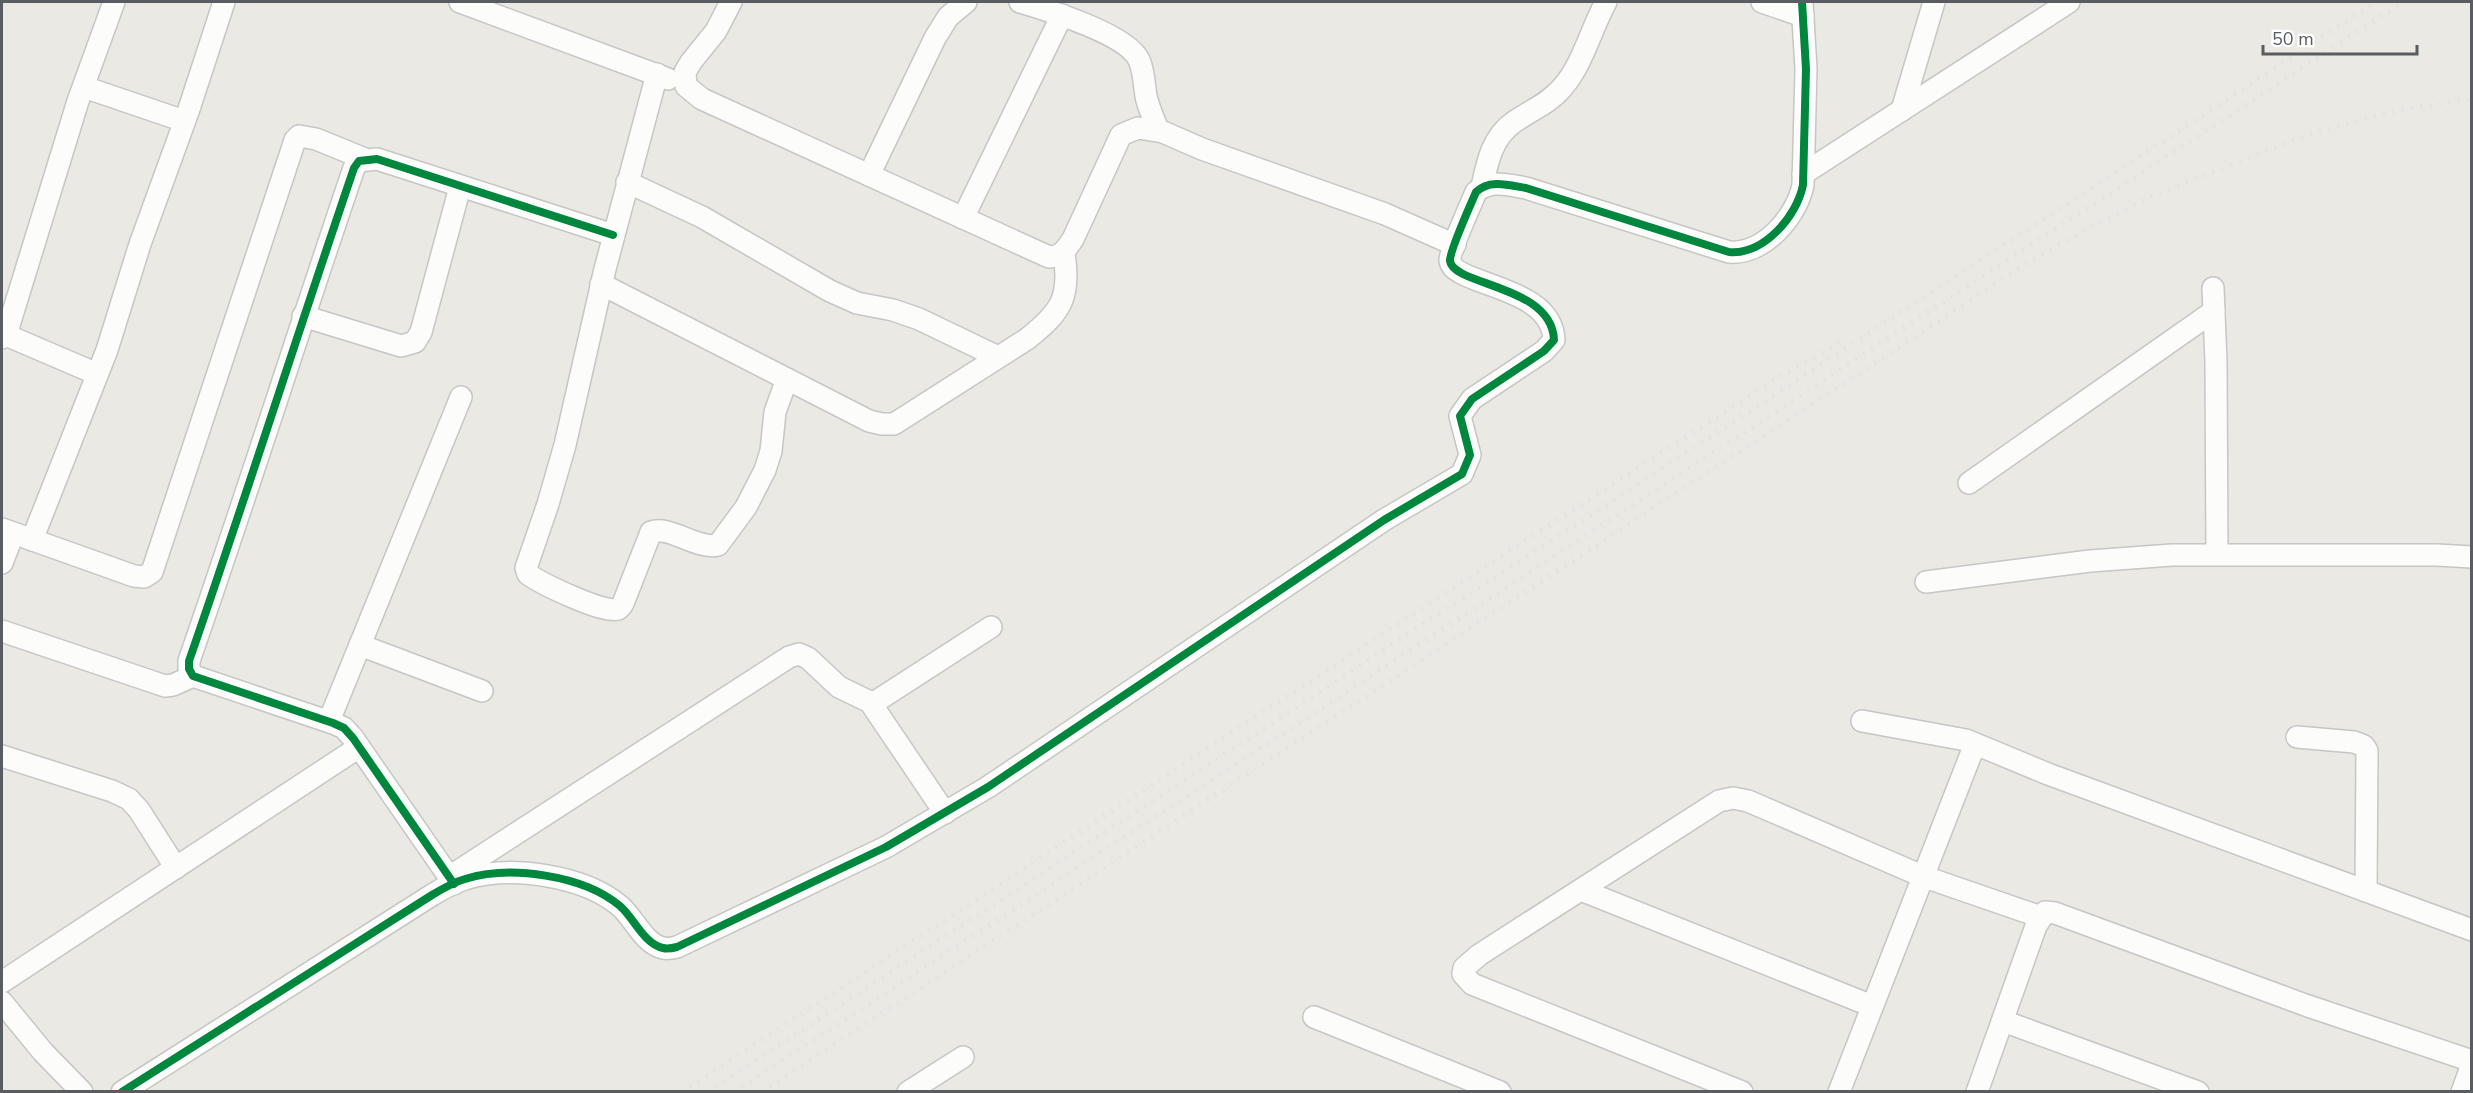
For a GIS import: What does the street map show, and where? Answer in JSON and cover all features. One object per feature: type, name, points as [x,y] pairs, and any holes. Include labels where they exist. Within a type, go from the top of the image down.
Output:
[{"type":"street","points":[[97,374],[4,337],[84,87],[114,2]]},
{"type":"street","points":[[2,562],[107,350],[140,244],[224,2]]},
{"type":"street","points":[[460,2],[686,86],[702,99],[1049,257],[1056,257],[1064,253],[1121,135],[1138,128],[1158,130],[1202,149],[1385,214],[1455,245]]},
{"type":"street","points":[[686,86],[685,72],[717,31],[731,2]]},
{"type":"street","points":[[869,175],[935,38],[948,16],[966,2]]},
{"type":"street","points":[[1020,2],[1062,15],[1122,42],[1132,50],[1138,58],[1146,97],[1158,130]]},
{"type":"street","points":[[1482,187],[1490,152],[1502,133],[1513,122],[1549,102],[1563,87],[1606,2]]},
{"type":"street","points":[[452,880],[504,871],[550,876],[590,889],[620,906],[651,941],[663,949],[677,947],[869,855],[945,813],[1142,685],[1384,520],[1462,474],[1470,455],[1460,421],[1463,408],[1472,399],[1544,351],[1554,340],[1548,321],[1526,298],[1455,270],[1449,259],[1476,192],[1482,187],[1501,183],[1526,188],[1714,249],[1737,253],[1760,243],[1782,227],[1800,200],[1803,174],[1806,69],[1803,9],[1762,2]]},
{"type":"street","points":[[1902,110],[1934,2]]},
{"type":"street","points":[[1803,174],[1902,110],[2042,11],[2069,2]]},
{"type":"street","points":[[963,218],[1062,15]]},
{"type":"street","points":[[657,75],[613,235],[565,445],[526,568],[528,574],[584,602],[615,610],[620,608],[624,601],[651,532],[664,532],[708,546],[718,545],[746,507],[765,470],[771,451],[775,412],[787,379]]},
{"type":"street","points":[[84,87],[184,121]]},
{"type":"street","points":[[16,534],[134,576],[144,577],[152,572],[295,140],[299,136],[316,139],[366,159]]},
{"type":"street","points":[[192,676],[189,661],[243,505],[303,316],[354,168],[359,161],[376,159],[613,235]]},
{"type":"street","points":[[627,182],[702,217],[830,291],[857,303],[893,310],[919,319],[998,357]]},
{"type":"street","points":[[303,316],[401,346],[408,346],[415,342],[421,332],[460,187]]},
{"type":"street","points":[[601,284],[870,421],[894,424],[1044,326],[1063,300],[1068,284],[1064,253]]},
{"type":"street","points":[[2213,288],[2217,554]]},
{"type":"street","points":[[1969,483],[2214,311]]},
{"type":"street","points":[[329,721],[461,398]]},
{"type":"street","points":[[1926,582],[2090,561],[2172,555],[2472,557]]},
{"type":"street","points":[[872,705],[991,627]]},
{"type":"street","points":[[2,631],[165,686],[173,685],[192,676],[344,728],[452,880]]},
{"type":"street","points":[[360,645],[482,691]]},
{"type":"street","points":[[122,1092],[432,895],[789,657],[799,654],[808,658],[839,687],[862,697],[872,705],[945,813]]},
{"type":"street","points":[[1862,721],[1951,737],[1977,745],[2040,771],[2472,930]]},
{"type":"street","points":[[2297,737],[2354,742],[2364,746],[2367,751],[2366,891]]},
{"type":"street","points":[[1839,1092],[1922,876],[1973,749],[1977,745]]},
{"type":"street","points":[[2,982],[359,747]]},
{"type":"street","points":[[2,756],[112,791],[129,799],[139,810],[176,868]]},
{"type":"street","points":[[1742,1092],[1472,984],[1463,974],[1464,968],[1479,955],[1719,801],[1732,798],[1748,801],[1922,876],[2041,917]]},
{"type":"street","points":[[1581,890],[1872,1006]]},
{"type":"street","points":[[1977,1092],[2041,917],[2045,912],[2055,913],[2308,1006],[2472,1063],[2462,1092]]},
{"type":"street","points":[[2,1002],[43,1052],[82,1092]]},
{"type":"street","points":[[1314,1017],[1500,1092]]},
{"type":"street","points":[[2003,1021],[2198,1092]]},
{"type":"street","points":[[908,1092],[963,1057]]},
{"type":"railway","points":[[707,1092],[2376,2]]},
{"type":"railway","points":[[734,1092],[2403,2]]},
{"type":"railway","points":[[762,1092],[2023,266],[2070,238],[2152,196],[2313,133],[2404,109],[2472,99]]},
{"type":"railway","points":[[682,1092],[1508,552],[1779,377],[1843,341]]},
{"type":"cycle path","points":[[122,1092],[432,895],[461,880],[503,873],[524,873],[567,880],[605,895],[620,906],[656,946],[674,948],[886,847],[988,787],[1384,520],[1462,474],[1470,455],[1460,416],[1472,399],[1544,351],[1554,340],[1549,322],[1537,308],[1521,297],[1468,276],[1456,269],[1450,261],[1465,217],[1476,192],[1481,188],[1493,184],[1526,188],[1729,252],[1754,247],[1777,231],[1794,209],[1803,185],[1806,69],[1802,2]]},
{"type":"cycle path","points":[[454,884],[344,728],[193,676],[189,669],[189,661],[354,168],[359,161],[377,159],[613,235]]}]
